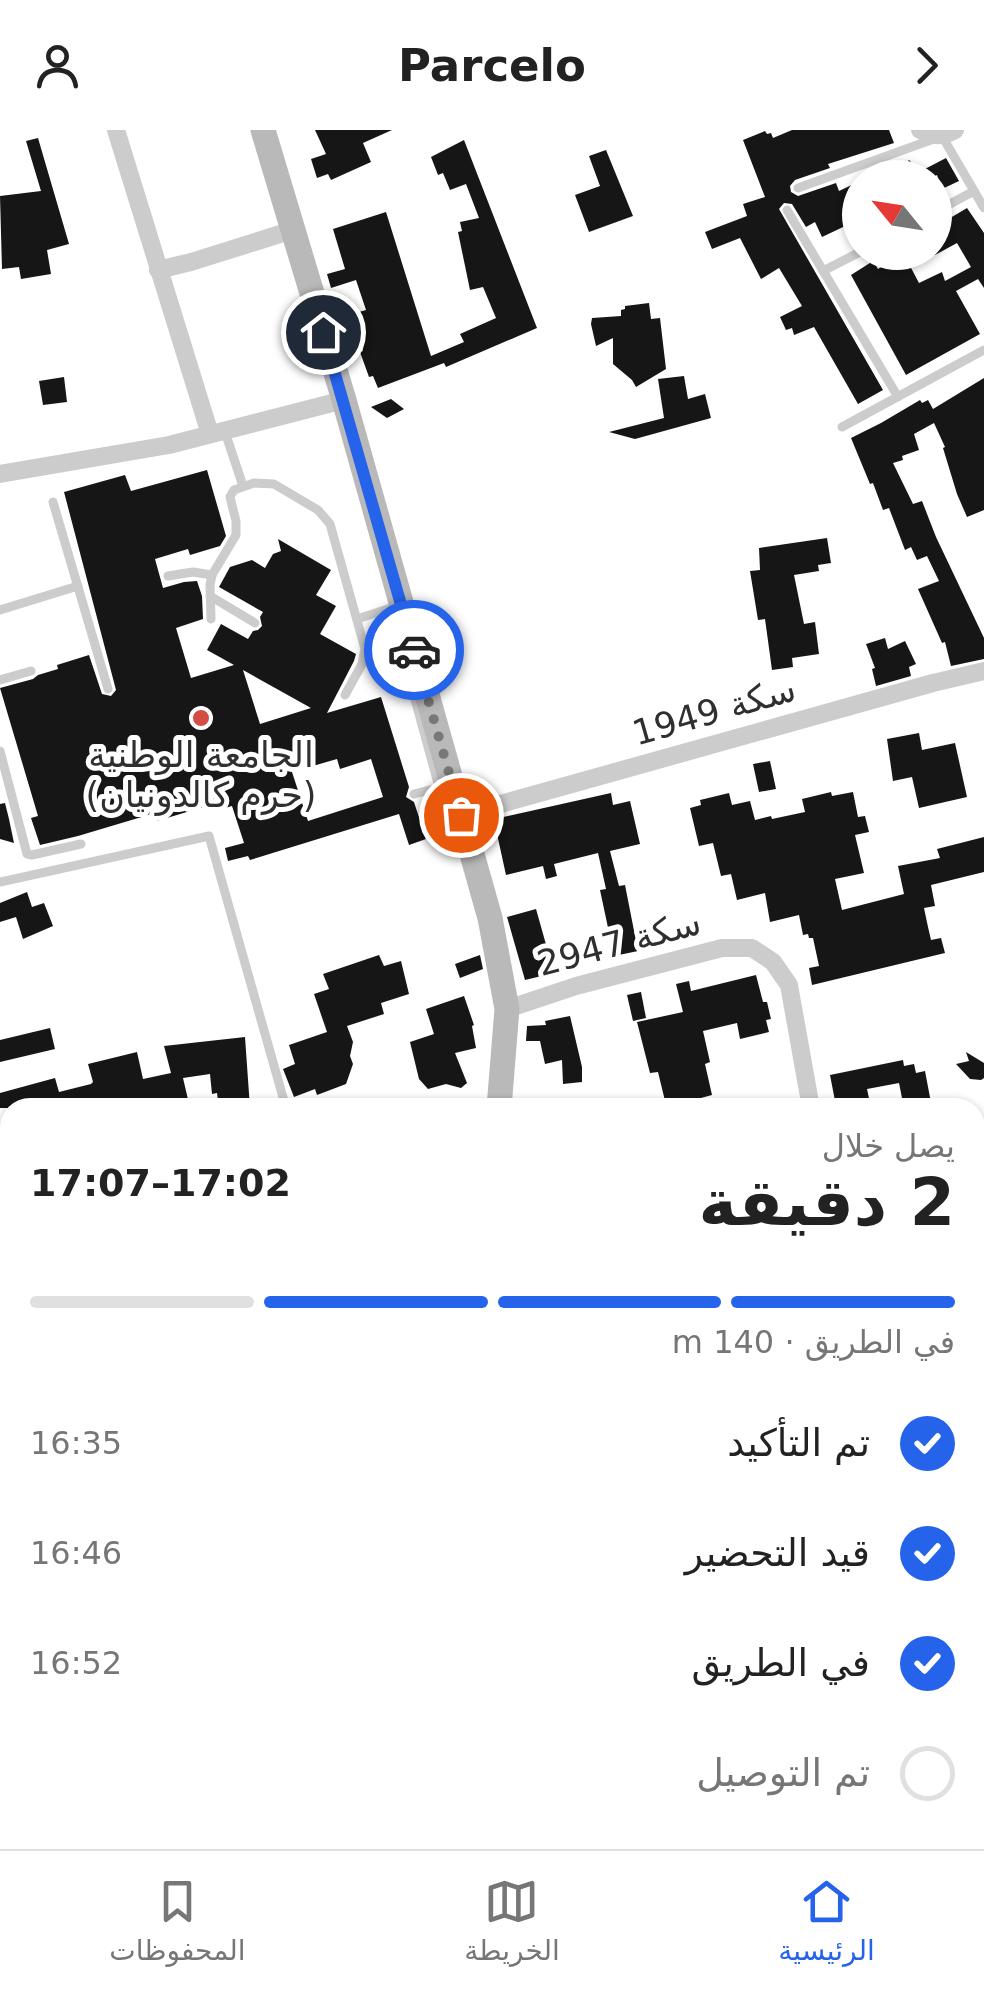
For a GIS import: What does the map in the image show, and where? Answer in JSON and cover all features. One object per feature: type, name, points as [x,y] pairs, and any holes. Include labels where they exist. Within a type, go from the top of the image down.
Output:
[{"type":"street","points":[[116,130],[158,270],[218,432]]},
{"type":"street","points":[[263,130],[344,400],[446,785],[461,815],[490,918],[507,1009],[500,1098]]},
{"type":"street","points":[[920,130],[929,135],[949,133]]},
{"type":"street","points":[[158,270],[293,230]]},
{"type":"street","points":[[0,474],[169,445],[344,400]]},
{"type":"street","name":"سكة 1949","points":[[461,815],[984,671]]},
{"type":"street","name":"سكة 2947","points":[[507,1009],[576,986],[722,948],[752,948],[773,962],[789,985],[809,1098]]},
{"type":"lane","points":[[798,188],[949,133],[984,208]]},
{"type":"lane","points":[[952,203],[974,191]]},
{"type":"lane","points":[[786,210],[898,397]]},
{"type":"lane","points":[[823,271],[842,261]]},
{"type":"lane","points":[[842,427],[984,350]]},
{"type":"lane","points":[[218,432],[243,486]]},
{"type":"lane","points":[[211,619],[212,575],[236,535],[230,497],[243,486],[274,484],[322,514],[330,524],[365,654],[345,694]]},
{"type":"lane","points":[[53,502],[108,689]]},
{"type":"lane","points":[[168,576],[193,572],[212,575]]},
{"type":"lane","points":[[0,610],[78,586]]},
{"type":"lane","points":[[210,596],[255,623]]},
{"type":"lane","points":[[357,619],[401,625]]},
{"type":"lane","points":[[0,680],[31,671]]},
{"type":"lane","points":[[0,751],[27,854],[81,844]]},
{"type":"lane","points":[[414,794],[446,785]]},
{"type":"lane","points":[[0,882],[209,836],[283,1098]]},
{"type":"building","points":[[315,130],[392,130],[363,143],[371,162],[331,180],[328,174],[317,178],[311,159],[326,154]]},
{"type":"building","points":[[792,130],[889,130],[894,143],[828,164],[830,168],[795,180],[790,186],[798,196],[836,183],[839,191],[842,190],[842,228],[822,237],[815,222],[806,227],[792,204],[784,203],[779,209],[883,390],[858,404],[814,327],[794,335],[792,328],[786,330],[780,317],[802,306],[779,268],[761,279],[740,238],[712,249],[705,232],[747,216],[743,204],[765,197],[743,140],[765,131],[773,138]]},
{"type":"building","points":[[38,138],[69,244],[47,250],[51,274],[21,279],[19,267],[2,269],[0,196],[41,191],[26,141]]},
{"type":"building","points":[[464,140],[537,328],[446,367],[444,363],[378,388],[373,376],[369,377],[360,352],[363,351],[352,314],[366,310],[356,280],[331,288],[327,274],[345,269],[333,229],[386,212],[431,356],[464,342],[460,334],[496,318],[483,287],[470,290],[458,232],[462,231],[460,222],[479,218],[466,184],[450,190],[431,157]]},
{"type":"building","points":[[606,150],[633,216],[589,232],[575,195],[600,186],[589,156]]},
{"type":"building","points":[[967,208],[984,233],[984,288],[978,279],[956,291],[980,334],[906,375],[851,275],[859,270],[912,270],[919,283],[942,272],[945,281],[971,267],[957,243],[952,246],[952,217]]},
{"type":"building","points":[[649,303],[651,319],[660,318],[666,369],[636,387],[613,364],[613,338],[596,346],[591,324],[592,318],[621,316],[625,306]]},
{"type":"building","points":[[684,376],[688,399],[705,394],[711,418],[635,439],[609,432],[664,418],[658,379]]},
{"type":"building","points":[[64,377],[67,402],[43,405],[39,381]]},
{"type":"building","points":[[984,378],[984,510],[967,517],[934,423],[914,434],[919,450],[893,463],[913,504],[922,501],[984,638],[984,659],[951,666],[945,642],[942,643],[918,589],[939,581],[927,556],[917,560],[911,547],[905,550],[889,508],[883,510],[851,438],[920,400],[928,400],[933,409]]},
{"type":"building","points":[[391,399],[404,409],[387,418],[371,407]]},
{"type":"building","points":[[207,470],[226,536],[220,546],[190,555],[188,549],[155,559],[163,588],[197,581],[202,596],[203,619],[176,628],[191,678],[234,665],[207,650],[221,624],[248,639],[262,626],[263,612],[219,587],[230,567],[252,560],[265,568],[273,554],[281,551],[278,539],[331,570],[316,595],[336,606],[320,634],[356,654],[327,713],[381,697],[409,787],[406,797],[414,802],[426,839],[409,845],[399,814],[250,860],[248,856],[228,861],[225,848],[244,843],[232,806],[215,811],[210,805],[157,821],[155,813],[40,845],[31,818],[38,816],[0,688],[33,679],[58,669],[57,665],[89,655],[102,694],[111,696],[116,690],[64,492],[125,475],[131,491]],"holes":[[[243,670],[311,708],[260,724]],[[337,759],[340,769],[371,759],[383,797],[308,821],[292,772]]]},
{"type":"building","points":[[827,538],[831,563],[818,565],[819,571],[794,575],[804,624],[815,622],[819,654],[792,658],[793,667],[772,670],[765,619],[758,620],[750,571],[760,570],[759,548]]},
{"type":"building","points":[[885,638],[888,649],[905,641],[916,664],[909,667],[911,676],[876,686],[872,669],[875,668],[866,644]]},
{"type":"building","points":[[919,733],[922,750],[955,743],[967,797],[919,808],[912,777],[893,781],[887,739]]},
{"type":"building","points":[[770,761],[776,789],[759,792],[753,764]]},
{"type":"building","points":[[831,792],[832,796],[853,792],[858,817],[865,816],[869,832],[855,835],[864,873],[835,879],[842,910],[904,894],[898,866],[940,858],[937,849],[984,837],[984,872],[931,885],[935,906],[924,908],[931,940],[941,938],[945,953],[812,985],[809,968],[819,966],[813,938],[803,935],[799,915],[770,922],[765,893],[737,900],[731,874],[721,876],[713,843],[699,846],[690,808],[701,805],[700,800],[729,793],[732,805],[750,801],[755,820],[771,816],[772,819],[805,812],[802,799]]},
{"type":"building","points":[[611,793],[613,805],[630,801],[640,844],[610,851],[619,886],[625,885],[638,951],[614,956],[600,890],[606,889],[598,853],[554,864],[557,876],[546,879],[543,866],[506,875],[497,834],[491,836],[486,821]]},
{"type":"building","points":[[5,803],[14,843],[0,839],[0,804]]},
{"type":"building","points":[[27,892],[32,907],[44,903],[53,926],[23,939],[16,917],[0,922],[0,903]]},
{"type":"building","points":[[536,909],[554,973],[525,980],[507,917]]},
{"type":"building","points":[[379,955],[384,966],[401,961],[409,994],[381,1003],[384,1014],[347,1026],[353,1042],[353,1064],[346,1084],[317,1095],[315,1089],[294,1097],[283,1069],[295,1064],[289,1045],[327,1032],[314,994],[329,989],[323,974]]},
{"type":"building","points":[[480,955],[483,969],[460,978],[455,964]]},
{"type":"building","points":[[756,975],[771,1019],[766,1020],[769,1032],[740,1039],[737,1023],[703,1031],[712,1095],[664,1098],[658,1072],[650,1073],[637,1022],[683,1012],[676,984],[689,981],[691,991]]},
{"type":"building","points":[[641,992],[646,1018],[633,1021],[627,995]]},
{"type":"building","points":[[464,996],[474,1025],[476,1048],[455,1053],[467,1083],[461,1088],[446,1084],[428,1089],[419,1079],[410,1042],[434,1034],[426,1009]]},
{"type":"building","points":[[570,1016],[582,1082],[563,1084],[562,1060],[545,1064],[540,1041],[526,1041],[527,1026],[546,1025],[545,1021]]},
{"type":"building","points":[[50,1028],[55,1049],[0,1062],[0,1040]]},
{"type":"building","points":[[245,1037],[249,1098],[218,1098],[217,1093],[212,1094],[210,1074],[183,1078],[188,1098],[0,1098],[0,1093],[55,1078],[59,1092],[91,1084],[88,1064],[137,1052],[143,1079],[171,1073],[164,1046]]},
{"type":"building","points":[[966,1052],[984,1063],[981,1080],[970,1079],[956,1064],[969,1061]]},
{"type":"building","points":[[903,1060],[904,1066],[914,1064],[916,1073],[925,1071],[930,1098],[902,1098],[899,1083],[867,1089],[869,1098],[834,1098],[830,1075]]},
{"type":"way so far","points":[[414,650],[461,815]]},
{"type":"place","name":"الجامعة الوطنية (حرم كالدونيان)","points":[[201,718]]},
{"type":"route","points":[[323,332],[414,650]]}]
